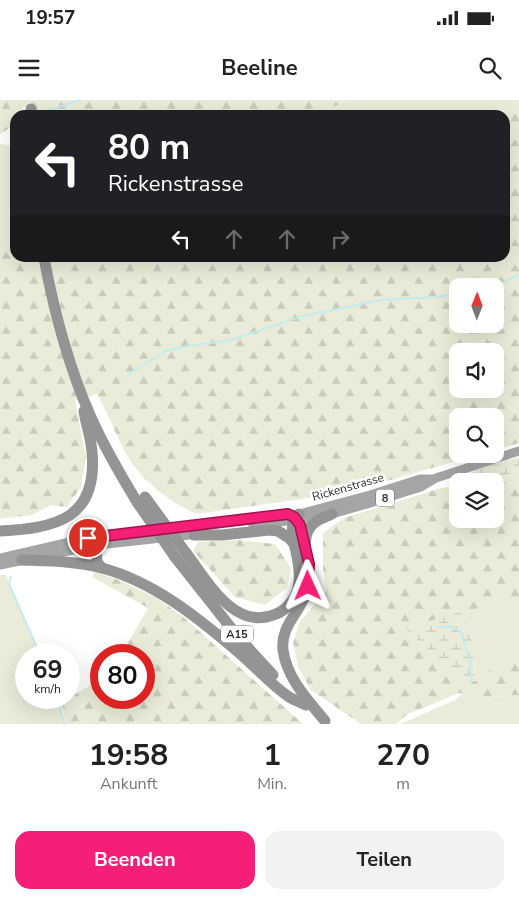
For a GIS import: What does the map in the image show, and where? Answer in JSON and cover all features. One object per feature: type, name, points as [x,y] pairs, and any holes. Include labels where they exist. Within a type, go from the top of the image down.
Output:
[{"type":"highway","name":"A15","points":[[45,262],[59,326],[83,397],[112,458],[141,500],[175,557],[239,638],[274,675],[327,722]]},
{"type":"highway","points":[[0,531],[55,523],[73,514],[82,505],[92,481],[92,451],[85,420],[83,397]]},
{"type":"highway","points":[[141,500],[227,605],[238,613],[258,618],[280,613],[295,597],[300,580],[300,565],[295,545],[294,517]]},
{"type":"highway","points":[[327,722],[295,682],[289,671],[283,649],[283,637],[286,627],[306,594],[309,575],[306,534],[309,527],[315,521],[332,514]]},
{"type":"highway","points":[[294,517],[300,525],[306,552]]},
{"type":"highway","points":[[194,534],[222,535],[278,530],[295,545]]},
{"type":"highway","points":[[101,541],[96,555],[102,568]]},
{"type":"highway","points":[[22,560],[70,562],[102,568],[140,583],[184,608],[238,652],[289,698],[306,705]]},
{"type":"main road","name":"Rickenstrasse","points":[[0,565],[101,541],[332,514],[421,486],[436,478],[519,451]]},
{"type":"main road","name":"Rickenstrasse","points":[[0,558],[88,538],[101,541],[194,534],[294,517],[420,479],[436,478]]},
{"type":"green space","points":[[0,100],[352,100],[323,110],[36,110],[35,105],[23,107],[22,110],[10,110],[10,128],[0,134]]},
{"type":"green space","points":[[352,100],[519,100],[519,103],[506,110],[323,110]]},
{"type":"green space","points":[[519,103],[519,443],[504,447],[504,408],[449,408],[450,463],[345,493],[196,514],[177,504],[141,475],[128,457],[97,394],[75,401],[86,456],[81,487],[67,507],[51,505],[32,515],[0,519],[0,244],[10,243],[10,262],[510,262],[510,110],[506,110]]},
{"type":"green space","points":[[0,144],[10,145],[10,243],[0,244]]},
{"type":"green space","points":[[519,457],[519,472],[504,475],[504,473],[471,473]]},
{"type":"green space","points":[[519,472],[519,597],[406,628],[476,681],[486,672],[519,658],[519,695],[491,697],[459,693],[408,714],[396,724],[361,724],[311,690],[298,667],[293,642],[300,622],[326,591],[323,569],[323,533],[344,518],[449,487],[449,528],[504,528],[504,475]]},
{"type":"green space","points":[[239,540],[275,544],[291,568],[287,588],[265,605],[235,597],[193,551],[198,542]]},
{"type":"green space","points":[[95,572],[121,581],[155,597],[181,615],[303,724],[65,724],[63,709],[80,709],[80,691],[90,685],[90,709],[155,709],[155,644],[127,644],[148,608],[92,577]]},
{"type":"green space","points":[[0,575],[6,575],[36,644],[15,644],[15,709],[62,709],[65,724],[0,724]]},
{"type":"green space","points":[[519,597],[519,658],[486,672],[476,681],[472,638],[461,612]]},
{"type":"green space","points":[[461,612],[472,638],[476,681],[464,683],[405,628]]},
{"type":"green space","points":[[464,692],[491,697],[519,695],[519,724],[400,724],[455,700]]},
{"type":"waterway","points":[[50,110],[80,100]]},
{"type":"waterway","points":[[504,282],[519,274]]},
{"type":"waterway","points":[[129,374],[166,351],[231,340],[299,317],[381,300],[449,295]]},
{"type":"waterway","points":[[11,577],[9,584],[35,644]]},
{"type":"waterway","points":[[438,627],[452,627],[461,632],[470,662],[471,684]]},
{"type":"waterway","points":[[61,709],[64,724]]},
{"type":"route","points":[[88,538],[288,514],[294,517],[300,525],[309,564],[308,586]]}]
